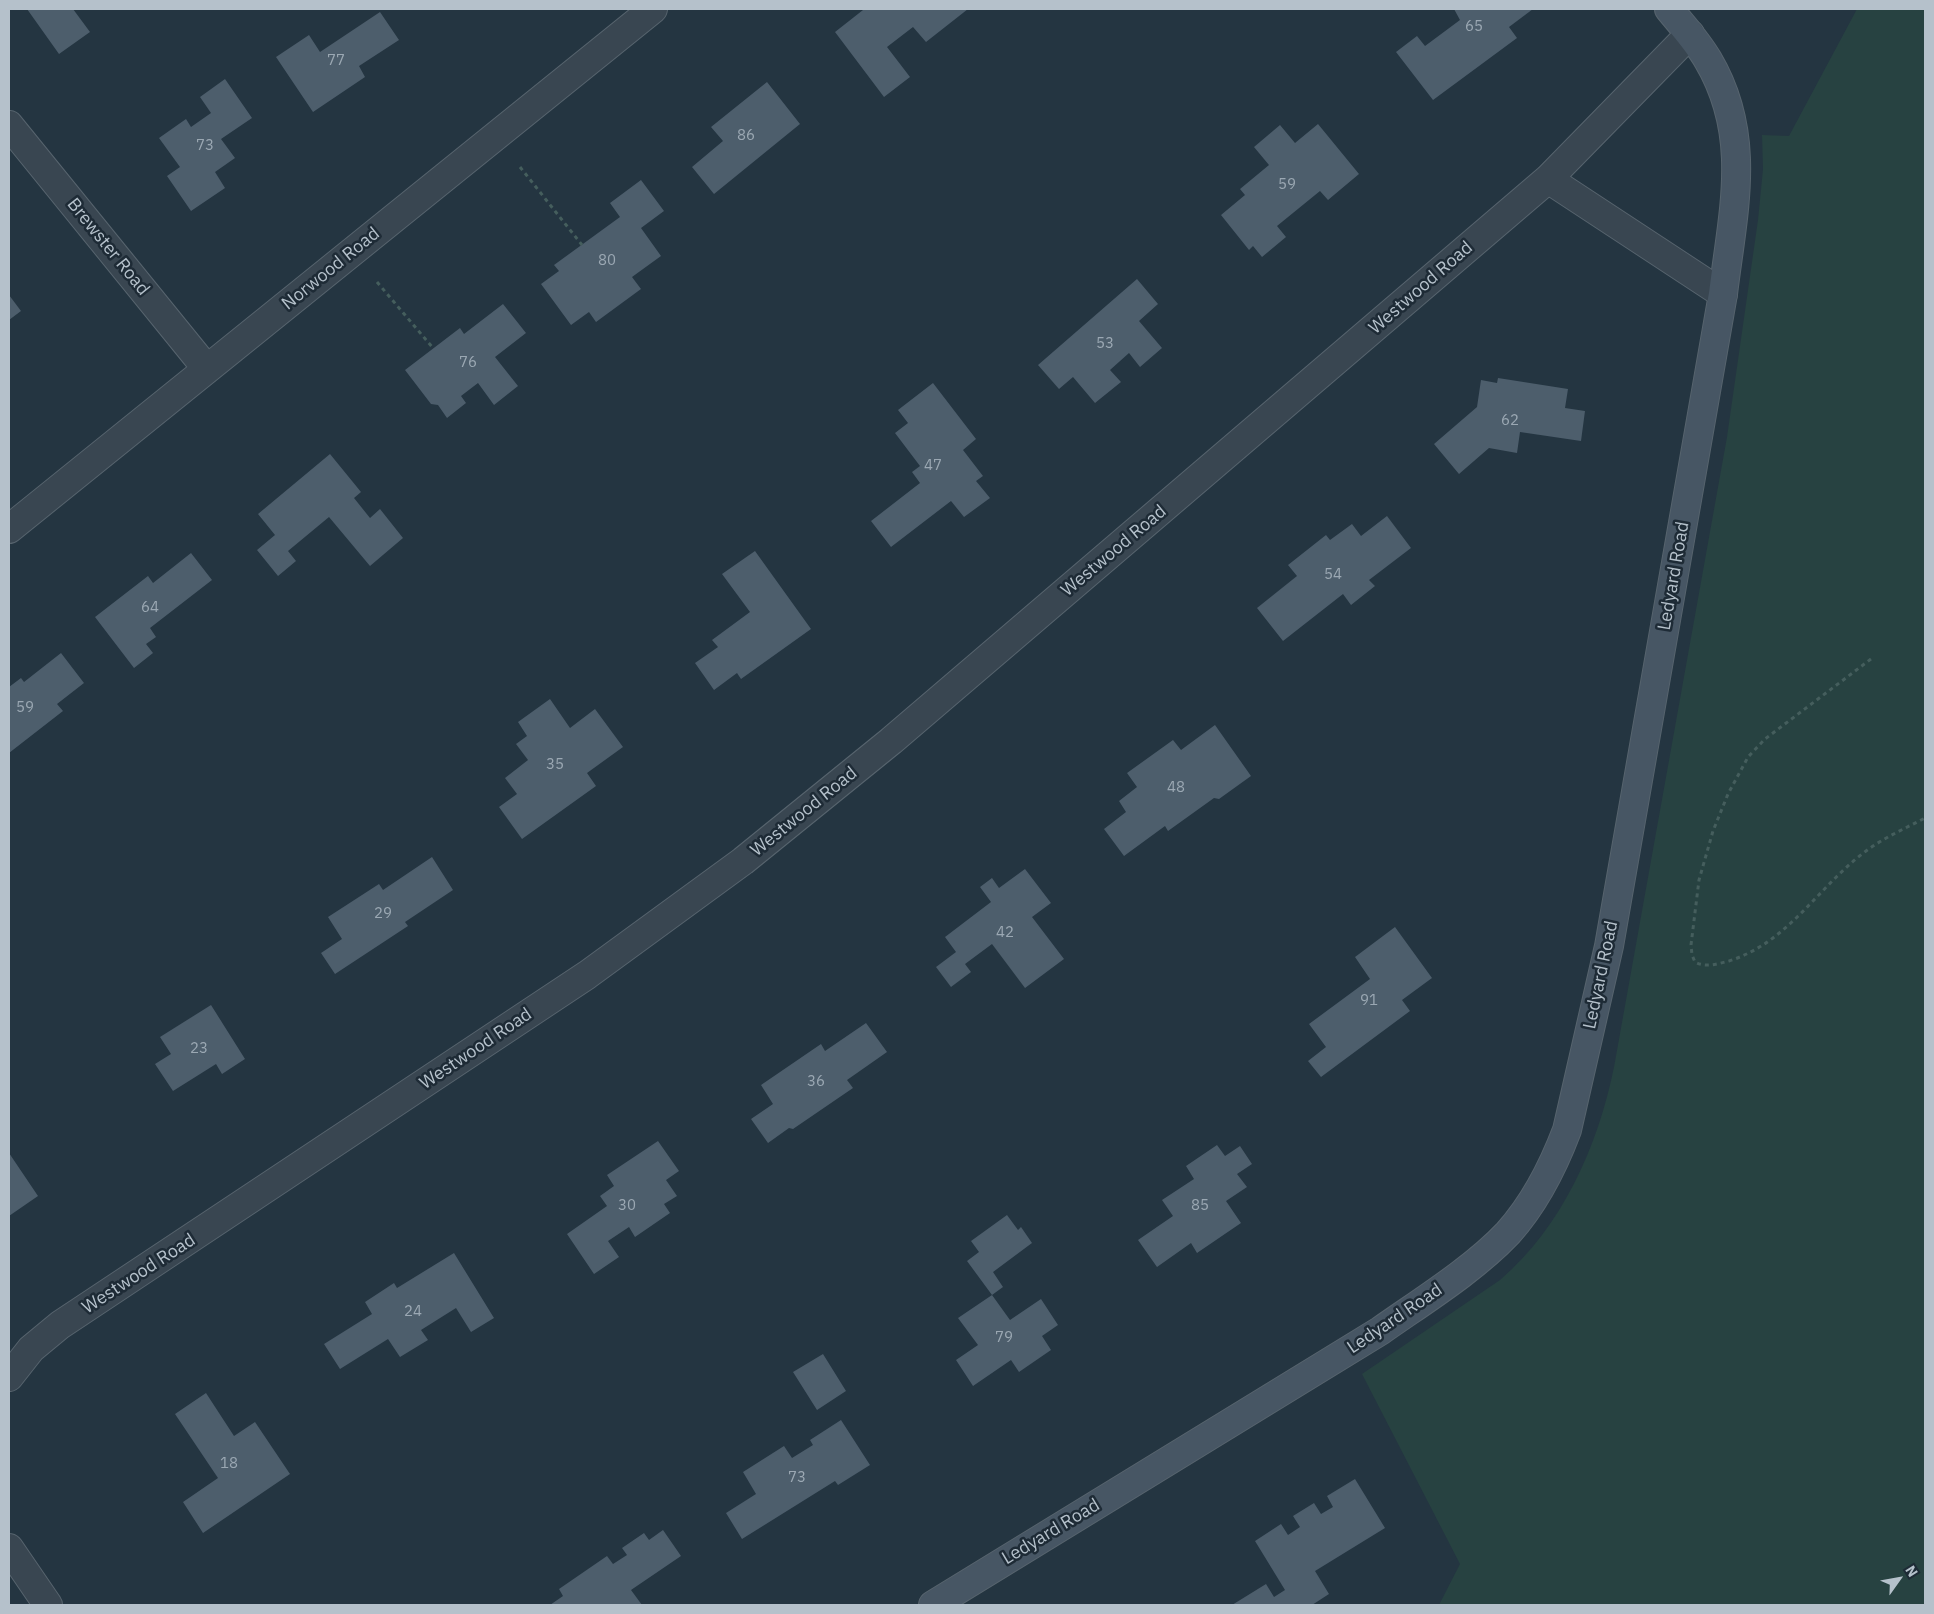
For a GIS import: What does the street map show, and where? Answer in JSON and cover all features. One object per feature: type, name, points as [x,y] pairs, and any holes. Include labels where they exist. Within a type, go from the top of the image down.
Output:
[{"type":"street","name":"Norwood Road","points":[[9,529],[653,9]]},
{"type":"street","name":"Ledyard Road","points":[[933,1605],[1380,1331],[1482,1255],[1507,1234],[1526,1210],[1554,1161],[1567,1130],[1609,946],[1723,294],[1737,194],[1738,155],[1728,103],[1708,60],[1690,34],[1668,9]]},
{"type":"street","name":"Westwood Road","points":[[9,1377],[31,1349],[60,1325],[587,975],[743,861],[898,734],[1548,178],[1690,34]]},
{"type":"street","name":"Brewster Road","points":[[9,125],[207,369]]},
{"type":"street","points":[[1548,178],[1723,294]]},
{"type":"street","points":[[9,1548],[48,1605]]},
{"type":"path","points":[[520,167],[582,244]]},
{"type":"path","points":[[377,282],[433,348]]},
{"type":"path","points":[[1871,659],[1847,680],[1765,738],[1748,757],[1721,813],[1699,880],[1691,944],[1692,954],[1696,962],[1709,966],[1766,945],[1788,926],[1841,871],[1863,852],[1887,837],[1925,818]]},
{"type":"green space","points":[[1857,9],[1925,9],[1925,1605],[1439,1605],[1460,1564],[1362,1374],[1500,1280],[1522,1259],[1559,1210],[1587,1155],[1598,1126],[1614,1067],[1727,437],[1758,220],[1763,169],[1762,135],[1789,136]]},
{"type":"building","points":[[27,9],[73,9],[90,32],[59,54]]},
{"type":"building","points":[[861,9],[968,9],[926,42],[913,27],[887,47],[910,77],[884,97],[835,32],[863,10]]},
{"type":"building","points":[[1454,9],[1533,9],[1509,27],[1517,38],[1433,100],[1396,52],[1417,36],[1425,46],[1460,20]]},
{"type":"building","points":[[380,12],[399,40],[359,66],[365,77],[313,112],[276,57],[309,35],[320,52]]},
{"type":"building","points":[[225,79],[252,118],[221,139],[235,158],[215,172],[225,188],[191,211],[167,176],[180,167],[159,138],[186,119],[191,127],[211,113],[200,97]]},
{"type":"building","points":[[767,82],[800,124],[714,194],[692,167],[723,141],[711,127]]},
{"type":"building","points":[[1318,124],[1359,174],[1328,200],[1320,191],[1277,226],[1286,237],[1262,257],[1253,246],[1249,250],[1221,215],[1245,195],[1240,189],[1269,165],[1254,147],[1280,125],[1295,143]]},
{"type":"building","points":[[641,180],[664,211],[641,228],[661,256],[632,277],[641,289],[596,322],[589,312],[571,325],[541,284],[559,271],[554,265],[620,217],[610,203]]},
{"type":"building","points":[[1137,279],[1158,304],[1139,321],[1162,348],[1140,367],[1129,353],[1110,370],[1121,382],[1095,403],[1073,377],[1059,389],[1038,365]]},
{"type":"building","points":[[9,295],[21,311],[9,320]]},
{"type":"building","points":[[503,304],[526,333],[495,357],[518,386],[494,405],[478,383],[461,396],[466,403],[447,418],[438,405],[431,404],[405,370],[460,328],[464,334]]},
{"type":"building","points":[[1498,378],[1568,389],[1565,408],[1585,411],[1581,441],[1520,432],[1517,453],[1489,448],[1459,474],[1434,444],[1477,407],[1481,380],[1497,383]]},
{"type":"building","points":[[933,383],[976,439],[963,450],[983,476],[976,481],[990,498],[964,517],[951,501],[891,547],[871,521],[920,483],[912,472],[920,466],[895,433],[908,423],[898,410]]},
{"type":"building","points":[[330,454],[361,492],[354,498],[370,518],[380,509],[403,538],[370,566],[329,517],[288,551],[296,561],[278,576],[257,550],[275,535],[258,514]]},
{"type":"building","points":[[1387,516],[1411,548],[1369,580],[1375,586],[1351,605],[1343,594],[1283,641],[1257,608],[1297,576],[1288,565],[1326,535],[1330,540],[1352,524],[1361,536]]},
{"type":"building","points":[[755,551],[811,629],[741,679],[737,673],[714,690],[695,663],[718,647],[712,640],[750,612],[722,574]]},
{"type":"building","points":[[191,553],[212,580],[150,628],[156,637],[146,644],[153,653],[134,668],[95,617],[148,576],[153,583]]},
{"type":"building","points":[[61,653],[84,683],[57,704],[63,711],[9,753],[9,687],[21,678],[24,682]]},
{"type":"building","points":[[550,699],[570,728],[595,709],[623,747],[587,773],[596,786],[522,839],[499,807],[517,794],[505,778],[528,760],[516,744],[527,736],[518,722]]},
{"type":"building","points":[[1215,725],[1251,776],[1219,799],[1214,798],[1168,831],[1165,826],[1124,856],[1104,829],[1126,812],[1119,801],[1137,787],[1127,773],[1173,740],[1181,750]]},
{"type":"building","points":[[432,857],[453,890],[405,922],[408,926],[335,974],[321,953],[342,939],[328,917],[379,884],[383,890]]},
{"type":"building","points":[[1025,869],[1051,903],[1032,917],[1064,959],[1025,988],[992,944],[965,964],[971,972],[951,987],[936,967],[956,952],[945,937],[991,902],[980,887],[992,878],[999,888]]},
{"type":"building","points":[[1395,927],[1432,978],[1402,1000],[1410,1011],[1321,1077],[1308,1061],[1326,1047],[1309,1024],[1370,979],[1355,957]]},
{"type":"building","points":[[211,1005],[245,1059],[222,1074],[216,1064],[173,1091],[155,1064],[171,1054],[160,1037]]},
{"type":"building","points":[[866,1023],[887,1052],[847,1080],[853,1088],[793,1129],[789,1128],[768,1143],[751,1119],[773,1104],[761,1085],[821,1044],[825,1051]]},
{"type":"building","points":[[658,1141],[679,1171],[666,1180],[677,1196],[664,1204],[670,1213],[635,1237],[629,1227],[608,1241],[619,1257],[594,1274],[567,1234],[607,1206],[600,1196],[614,1186],[607,1175]]},
{"type":"building","points":[[1217,1145],[1225,1156],[1240,1146],[1252,1164],[1237,1174],[1247,1187],[1226,1201],[1241,1223],[1197,1253],[1191,1243],[1157,1267],[1138,1240],[1173,1216],[1162,1200],[1194,1179],[1186,1166]]},
{"type":"building","points":[[9,1153],[38,1196],[9,1216]]},
{"type":"building","points":[[1007,1215],[1018,1230],[1021,1227],[1032,1243],[993,1272],[1003,1287],[992,1295],[967,1261],[979,1252],[971,1241]]},
{"type":"building","points":[[454,1253],[494,1318],[471,1332],[456,1308],[421,1330],[428,1340],[400,1357],[388,1339],[340,1369],[324,1344],[372,1314],[365,1302],[394,1283],[397,1288]]},
{"type":"building","points":[[992,1295],[1010,1320],[1041,1299],[1058,1325],[1042,1336],[1051,1350],[1019,1372],[1011,1360],[973,1386],[956,1360],[978,1345],[958,1318]]},
{"type":"building","points":[[823,1354],[846,1391],[817,1410],[793,1372]]},
{"type":"building","points":[[206,1393],[234,1436],[255,1422],[290,1474],[203,1533],[183,1502],[218,1478],[175,1414]]},
{"type":"building","points":[[841,1420],[870,1465],[838,1485],[835,1481],[742,1539],[726,1513],[756,1494],[743,1472],[784,1446],[792,1458],[813,1445],[810,1440]]},
{"type":"building","points":[[1355,1479],[1385,1528],[1315,1571],[1329,1594],[1312,1605],[1232,1605],[1266,1584],[1274,1597],[1285,1590],[1255,1541],[1281,1524],[1288,1535],[1300,1527],[1293,1516],[1314,1503],[1321,1514],[1333,1507],[1327,1496]]},
{"type":"building","points":[[663,1530],[681,1556],[631,1590],[642,1605],[550,1605],[563,1596],[559,1589],[607,1556],[613,1564],[627,1555],[622,1548],[644,1533],[649,1540]]}]
